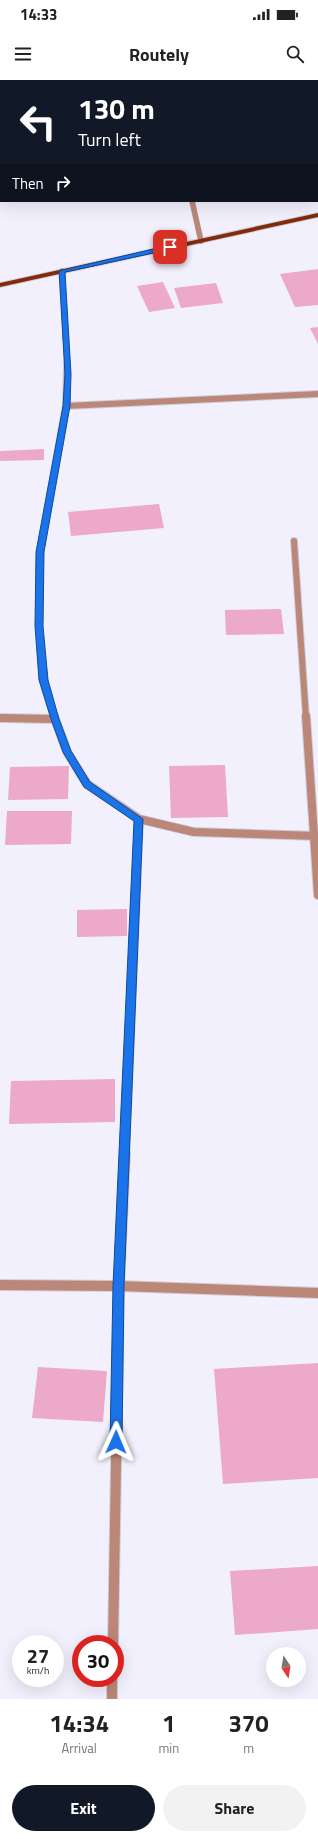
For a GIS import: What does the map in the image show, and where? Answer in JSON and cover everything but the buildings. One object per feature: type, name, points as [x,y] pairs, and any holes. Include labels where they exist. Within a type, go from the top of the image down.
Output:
[{"type":"main road","points":[[0,285],[318,215]]},
{"type":"street","points":[[192,202],[202,240]]},
{"type":"street","points":[[62,271],[68,374],[66,406],[40,552],[39,626],[44,680],[55,719],[68,752],[87,784],[139,819],[194,832],[316,836]]},
{"type":"street","points":[[66,406],[318,394]]},
{"type":"street","points":[[294,541],[316,836],[318,894]]},
{"type":"street","points":[[0,718],[55,719]]},
{"type":"street","points":[[113,1635],[119,1286],[139,819]]},
{"type":"street","points":[[0,1285],[119,1286],[318,1293]]},
{"type":"street","points":[[112,1687],[112,1699]]},
{"type":"route","points":[[116,1442],[119,1286],[139,819],[87,784],[68,752],[55,719],[44,680],[39,626],[40,552],[66,406],[68,374],[62,271],[170,247]]}]
